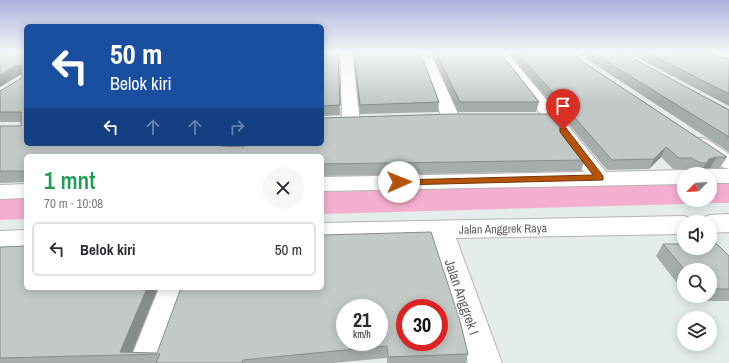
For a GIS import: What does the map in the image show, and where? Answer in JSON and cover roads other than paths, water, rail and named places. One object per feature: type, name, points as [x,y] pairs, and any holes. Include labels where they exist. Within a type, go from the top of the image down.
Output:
[{"type":"street","points":[[347,69],[351,121]]},
{"type":"street","points":[[431,69],[451,119]]},
{"type":"street","points":[[514,69],[600,178]]},
{"type":"street","points":[[530,118],[554,118]]},
{"type":"street","points":[[691,137],[729,163]]},
{"type":"street","points":[[717,176],[729,176]]},
{"type":"street","points":[[324,184],[677,177]]},
{"type":"street","points":[[0,192],[24,191]]},
{"type":"street","points":[[717,224],[729,223]]},
{"type":"street","name":"Jalan Anggrek Raya","points":[[324,232],[677,225]]},
{"type":"street","name":"Jalan Anggrek I","points":[[440,230],[485,363]]},
{"type":"street","points":[[0,241],[24,240]]},
{"type":"street","points":[[146,363],[173,290]]},
{"type":"waterway","points":[[717,193],[729,193]]},
{"type":"waterway","points":[[324,203],[677,194]]},
{"type":"waterway","points":[[0,209],[24,208]]}]
